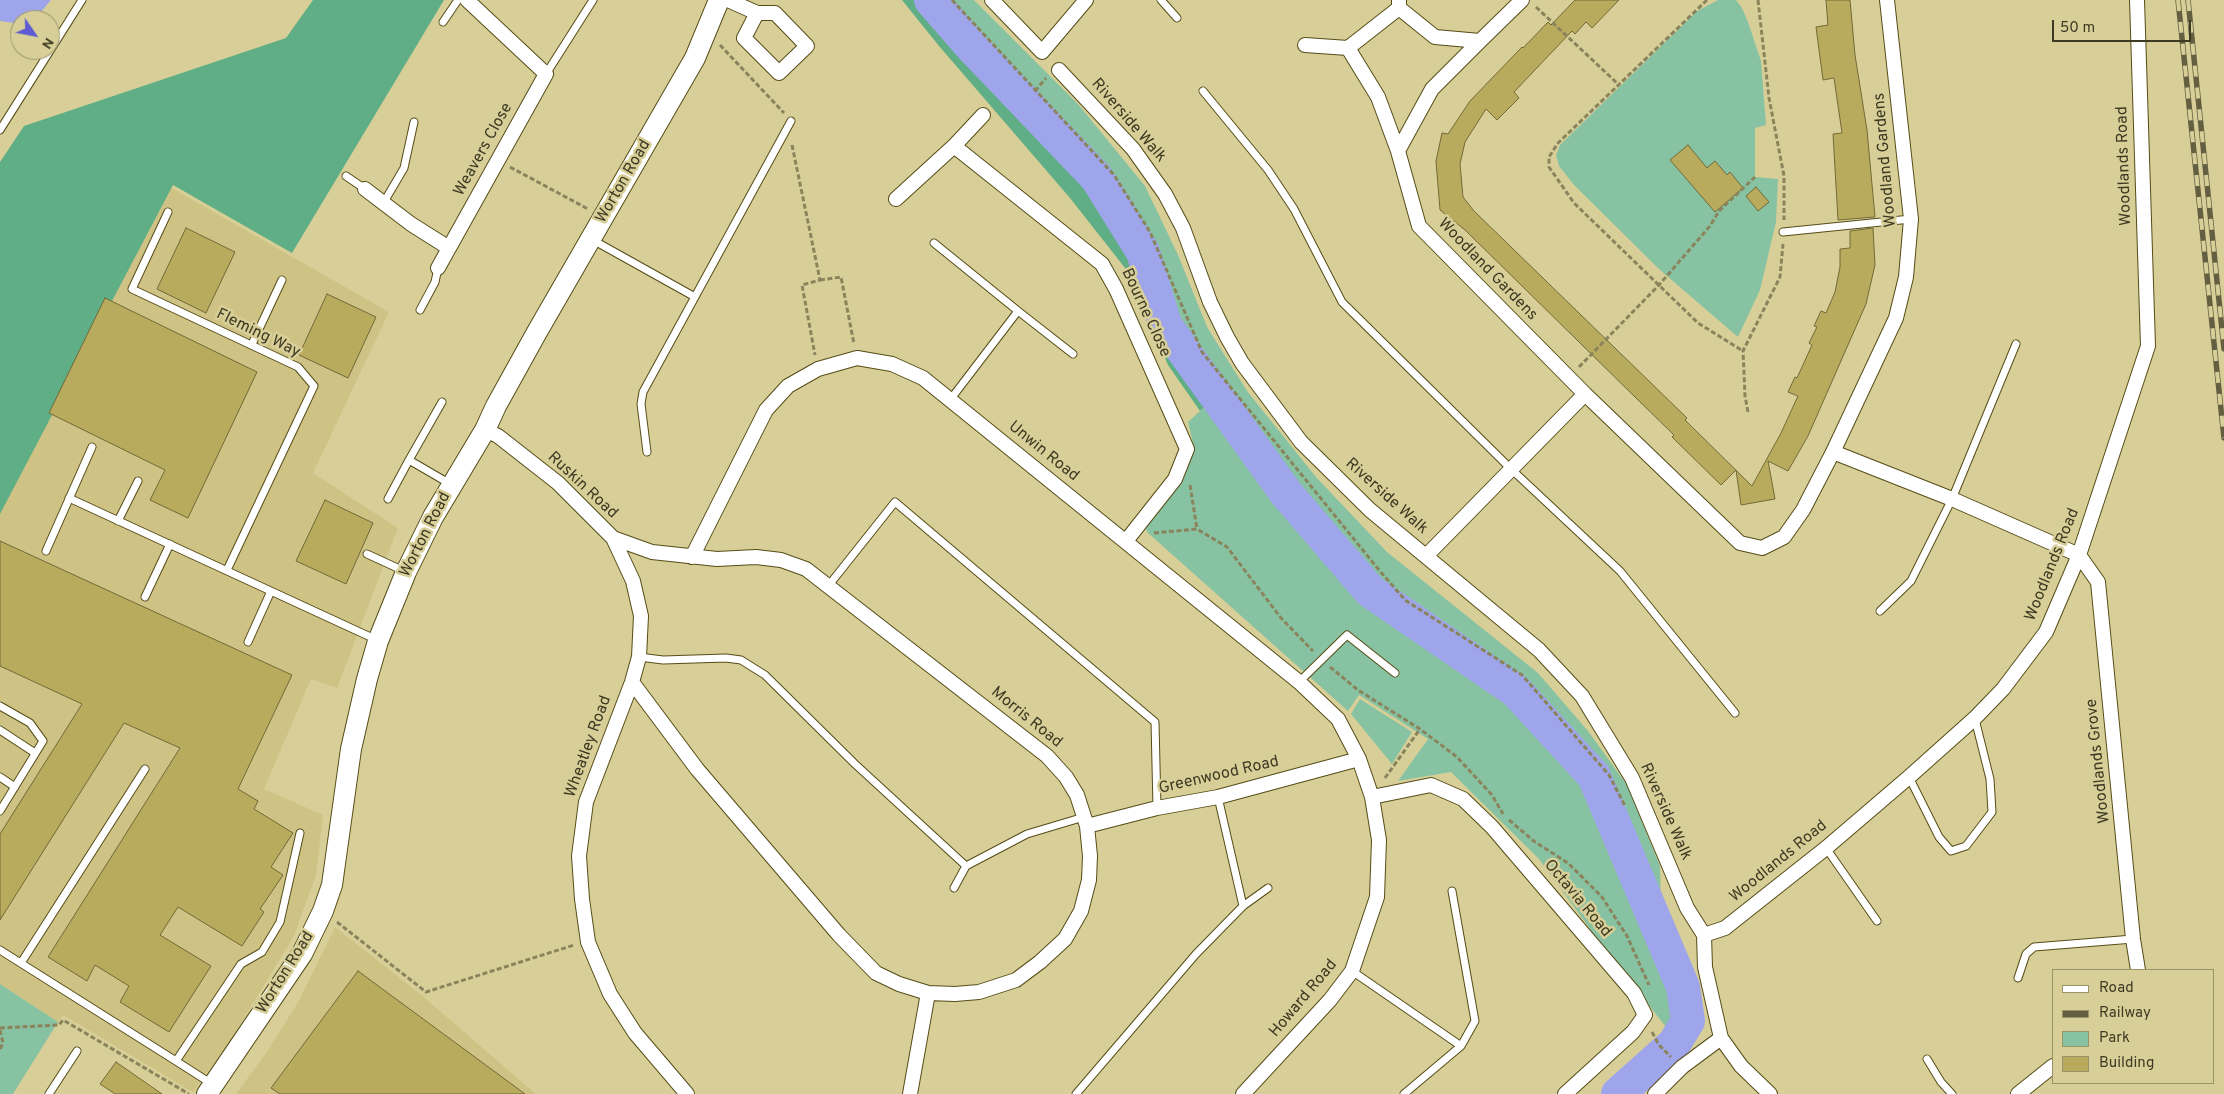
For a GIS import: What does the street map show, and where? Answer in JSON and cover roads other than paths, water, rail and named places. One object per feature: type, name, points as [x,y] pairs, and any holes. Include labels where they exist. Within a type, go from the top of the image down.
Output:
[{"type":"street","points":[[467,0],[546,74]]},
{"type":"street","name":"Worton Road","points":[[210,1090],[302,954],[323,911],[332,885],[351,749],[367,679],[378,641],[406,572],[433,517],[485,430],[510,381],[695,58],[719,0]]},
{"type":"street","points":[[728,0],[757,13],[775,13],[807,46],[779,72],[744,38],[757,13]]},
{"type":"street","points":[[992,0],[1042,52],[1086,0]]},
{"type":"street","points":[[1398,151],[1432,89],[1522,0]]},
{"type":"street","name":"Woodland Gardens","points":[[1348,48],[1378,98],[1398,151],[1419,226],[1585,394],[1734,538],[1740,543],[1762,548],[1784,537],[1803,510],[1833,452],[1896,318],[1906,277],[1911,219],[1887,0]]},
{"type":"street","name":"Woodlands Road","points":[[1704,935],[1725,928],[1826,848],[1975,718],[2003,689],[2046,632],[2079,555],[2148,346],[2137,0]]},
{"type":"street","points":[[1305,45],[1348,48],[1399,4],[1435,37],[1480,41]]},
{"type":"street","name":"Riverside Walk","points":[[1059,70],[1133,149],[1165,194],[1183,228],[1210,302],[1227,337],[1242,363],[1301,442],[1370,510],[1539,650],[1582,696],[1632,778],[1687,908],[1704,935]]},
{"type":"street","name":"Weavers Close","points":[[438,268],[546,74]]},
{"type":"street","points":[[896,199],[954,146],[983,115]]},
{"type":"street","name":"Bourne Close","points":[[954,146],[1102,264],[1116,288],[1187,449],[1175,479],[1126,541]]},
{"type":"street","points":[[366,189],[410,224],[449,248]]},
{"type":"street","name":"Unwin Road","points":[[692,557],[766,410],[788,386],[818,369],[857,358],[892,364],[923,378],[1299,682],[1338,719],[1359,759],[1372,797]]},
{"type":"street","points":[[1426,556],[1510,468],[1585,394]]},
{"type":"street","name":"Ruskin Road","points":[[485,430],[498,436],[558,484],[613,538],[652,552],[692,557]]},
{"type":"street","points":[[1833,452],[1952,499],[2079,555]]},
{"type":"street","name":"Wheatley Road","points":[[613,538],[633,581],[641,616],[638,657],[632,682],[586,802],[579,856],[588,942],[610,994],[635,1033],[687,1094]]},
{"type":"street","name":"Woodlands Grove","points":[[2079,555],[2098,582],[2133,939],[2138,969]]},
{"type":"street","name":"Morris Road","points":[[632,682],[697,769],[838,936],[876,973],[899,984],[928,993],[955,994],[979,992],[1016,980],[1040,962],[1064,940],[1081,910],[1089,880],[1090,856],[1085,822],[1077,795],[1066,777],[1047,756],[806,569],[781,560],[756,556],[717,559],[692,557]]},
{"type":"street","name":"Greenwood Road","points":[[1085,822],[1218,797],[1359,759]]},
{"type":"street","name":"Octavia Road","points":[[1372,797],[1431,785],[1463,799],[1492,827],[1634,994],[1644,1015],[1633,1032],[1565,1094]]},
{"type":"street","name":"Howard Road","points":[[1243,1094],[1330,1000],[1352,971],[1377,897],[1379,840],[1372,797]]},
{"type":"street","points":[[1704,935],[1705,967],[1721,1038],[1741,1066],[1770,1094]]},
{"type":"street","points":[[910,1094],[928,993]]},
{"type":"street","points":[[1655,1094],[1682,1067],[1721,1038]]},
{"type":"street","points":[[2018,1094],[2052,1067]]},
{"type":"lane","points":[[0,130],[82,0]]},
{"type":"lane","points":[[443,22],[458,0]]},
{"type":"lane","points":[[546,74],[593,0]]},
{"type":"lane","points":[[1161,0],[1177,18]]},
{"type":"lane","points":[[1203,91],[1268,170],[1294,209],[1342,302],[1510,468],[1620,571],[1735,713]]},
{"type":"lane","points":[[646,452],[641,404],[643,392],[791,121]]},
{"type":"lane","points":[[384,202],[404,168],[414,122]]},
{"type":"lane","points":[[346,176],[366,189]]},
{"type":"lane","name":"Fleming Way","points":[[168,212],[132,289],[298,367],[314,386],[227,570]]},
{"type":"lane","points":[[1784,232],[1911,219]]},
{"type":"lane","points":[[591,239],[695,297]]},
{"type":"lane","points":[[934,244],[1073,354]]},
{"type":"lane","points":[[420,310],[434,282],[438,268]]},
{"type":"lane","points":[[252,344],[282,280]]},
{"type":"lane","points":[[950,400],[1018,311]]},
{"type":"lane","points":[[1880,610],[1911,581],[1952,499],[2016,344]]},
{"type":"lane","points":[[388,499],[442,402]]},
{"type":"lane","points":[[46,551],[92,447]]},
{"type":"lane","points":[[408,460],[452,485]]},
{"type":"lane","points":[[118,521],[138,481]]},
{"type":"lane","points":[[69,498],[378,641]]},
{"type":"lane","points":[[829,585],[895,502],[1155,722],[1157,808]]},
{"type":"lane","points":[[145,597],[170,544]]},
{"type":"lane","points":[[367,554],[406,572]]},
{"type":"lane","points":[[248,642],[271,591]]},
{"type":"lane","points":[[1299,682],[1346,635],[1395,672]]},
{"type":"lane","points":[[638,657],[663,660],[726,658],[741,660],[765,676],[855,764],[966,866]]},
{"type":"lane","points":[[0,706],[30,723],[43,741],[0,811]]},
{"type":"lane","points":[[1909,776],[1939,838],[1951,851],[1966,846],[1992,812],[1990,779],[1975,718]]},
{"type":"lane","points":[[0,730],[35,753]]},
{"type":"lane","points":[[21,963],[145,768]]},
{"type":"lane","points":[[0,777],[15,788]]},
{"type":"lane","points":[[1218,797],[1243,906]]},
{"type":"lane","points":[[954,888],[966,866],[1027,834],[1085,822]]},
{"type":"lane","points":[[176,1062],[241,964],[262,952],[280,922],[300,833]]},
{"type":"lane","points":[[1826,848],[1877,922]]},
{"type":"lane","points":[[1076,1094],[1196,954],[1243,906],[1268,888]]},
{"type":"lane","points":[[1404,1094],[1461,1046],[1475,1021],[1452,891]]},
{"type":"lane","points":[[2018,978],[2026,954],[2034,947],[2133,939]]},
{"type":"lane","points":[[0,950],[176,1062],[210,1090]]},
{"type":"lane","points":[[1352,971],[1461,1046]]},
{"type":"lane","points":[[49,1094],[78,1050]]},
{"type":"lane","points":[[1927,1059],[1941,1082],[1952,1094]]},
{"type":"water","points":[[0,0],[51,0],[43,10],[10,10],[10,22],[0,21]]},
{"type":"waterway","points":[[931,0],[972,47],[1097,178],[1143,252],[1165,325],[1286,493],[1370,591],[1516,691],[1594,776],[1683,987],[1688,1021],[1674,1044],[1618,1094]]},
{"type":"railway","points":[[2178,0],[2224,438]]},
{"type":"railway","points":[[2188,0],[2224,349]]}]
